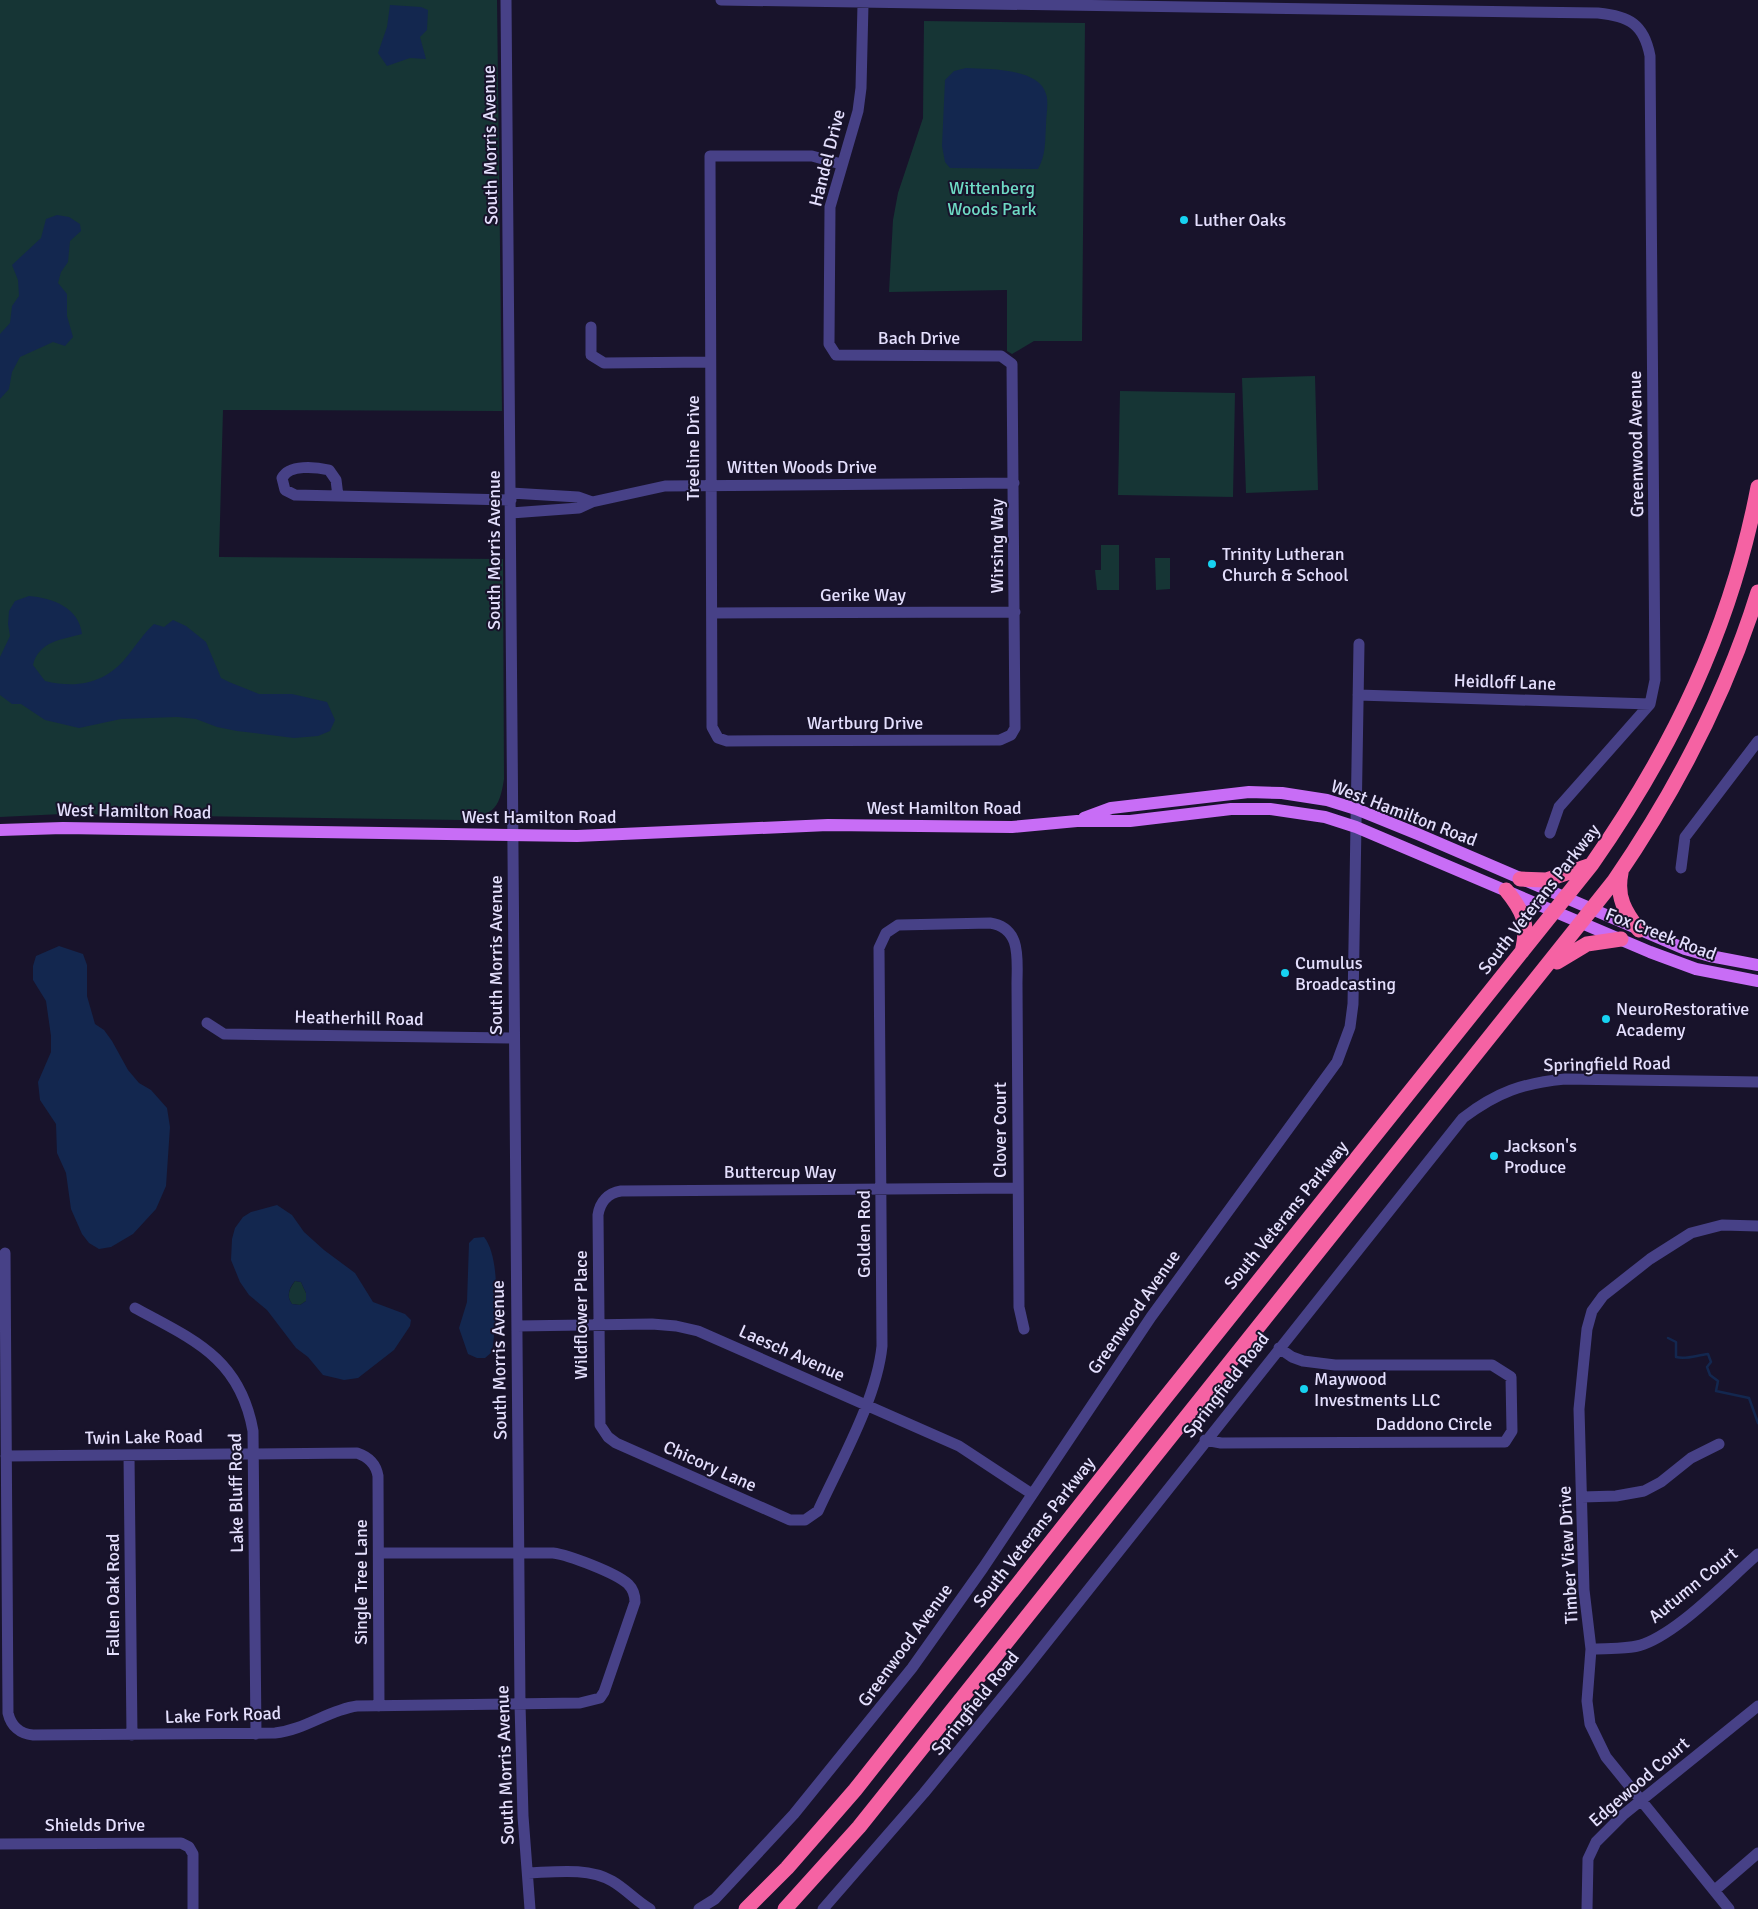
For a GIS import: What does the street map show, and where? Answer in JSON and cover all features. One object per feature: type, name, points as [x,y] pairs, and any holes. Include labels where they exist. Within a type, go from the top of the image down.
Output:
[{"type":"highway","name":"South Veterans Parkway","points":[[746,1909],[787,1868],[855,1790],[1155,1410],[1592,864],[1637,798],[1663,753],[1696,684],[1737,575],[1758,488]]},
{"type":"highway","points":[[785,1909],[859,1827],[1592,910],[1653,822],[1704,729],[1733,662],[1758,592]]},
{"type":"highway","points":[[1520,878],[1546,880],[1560,877],[1592,864]]},
{"type":"highway","points":[[1621,870],[1619,895],[1627,914],[1639,930]]},
{"type":"highway","points":[[1506,890],[1516,903],[1525,924],[1526,932],[1521,955]]},
{"type":"highway","points":[[1543,971],[1571,951],[1587,944],[1620,939]]},
{"type":"main road","name":"West Hamilton Road","points":[[1077,821],[1111,808],[1249,792],[1304,796],[1356,809],[1592,910]]},
{"type":"main road","name":"West Hamilton Road","points":[[0,830],[72,828],[513,836],[643,834],[812,825],[1012,827],[1077,821],[1130,821],[1231,810],[1270,809],[1325,817],[1356,827],[1555,911]]},
{"type":"main road","name":"Fox Creek Road","points":[[1592,910],[1639,930],[1710,956],[1758,965]]},
{"type":"main road","name":"Fox Creek Road","points":[[1555,911],[1696,969],[1758,981]]},
{"type":"street","name":"South Morris Avenue","points":[[506,0],[520,1704],[523,1816],[530,1909]]},
{"type":"street","points":[[721,0],[863,4]]},
{"type":"street","name":"Greenwood Avenue","points":[[863,4],[1598,13],[1618,16],[1634,23],[1642,32],[1650,56],[1655,670],[1650,704]]},
{"type":"street","name":"Handel Drive","points":[[832,351],[829,344],[832,196],[858,111],[861,88],[863,4]]},
{"type":"street","name":"Treeline Drive","points":[[718,738],[712,727],[710,156],[812,156],[841,164]]},
{"type":"street","points":[[591,327],[591,355],[604,362],[710,362]]},
{"type":"street","name":"Bach Drive","points":[[832,351],[836,355],[845,356],[1001,356],[1007,358]]},
{"type":"street","name":"Wirsing Way","points":[[1007,358],[1012,364],[1013,372],[1015,728],[1011,735]]},
{"type":"street","name":"Witten Woods Drive","points":[[338,496],[336,480],[330,470],[294,468],[285,473],[282,478],[282,484],[289,493],[338,496],[578,497],[592,502]]},
{"type":"street","name":"Witten Woods Drive","points":[[511,513],[559,511],[578,508],[592,502],[664,486],[711,484],[1014,483]]},
{"type":"street","name":"Gerike Way","points":[[712,614],[1015,612]]},
{"type":"street","name":"Greenwood Avenue","points":[[698,1909],[715,1898],[768,1845],[855,1742],[912,1668],[983,1568],[1186,1268],[1325,1081],[1338,1059],[1350,1027],[1353,1004],[1359,644]]},
{"type":"street","name":"Heidloff Lane","points":[[1358,696],[1650,704]]},
{"type":"street","points":[[1550,833],[1559,807],[1650,704]]},
{"type":"street","name":"Wartburg Drive","points":[[718,738],[727,741],[1000,740],[1011,735]]},
{"type":"street","points":[[1681,868],[1685,837],[1758,741]]},
{"type":"street","name":"Golden Rod","points":[[807,1519],[818,1511],[866,1405],[876,1379],[882,1346],[879,948],[886,933],[902,924],[998,924],[1010,932]]},
{"type":"street","name":"Clover Court","points":[[1010,932],[1016,945],[1019,1307],[1024,1329]]},
{"type":"street","name":"Heatherhill Road","points":[[207,1023],[224,1034],[514,1038]]},
{"type":"street","name":"Springfield Road","points":[[823,1909],[924,1793],[999,1701],[1441,1144],[1464,1118],[1486,1101],[1510,1089],[1536,1082],[1565,1079],[1758,1082]]},
{"type":"street","name":"Buttercup Way","points":[[605,1199],[621,1191],[1018,1188]]},
{"type":"street","name":"Wildflower Place","points":[[603,1432],[600,1420],[598,1214],[605,1199]]},
{"type":"street","name":"Timber View Drive","points":[[1729,1909],[1606,1757],[1594,1735],[1587,1700],[1590,1648],[1584,1590],[1579,1409],[1584,1347],[1592,1311],[1603,1296],[1678,1239],[1691,1233],[1722,1225],[1758,1226]]},
{"type":"street","points":[[5,1253],[6,1456]]},
{"type":"street","name":"Lake Bluff Road","points":[[135,1308],[204,1346],[226,1367],[238,1384],[248,1407],[253,1431],[254,1454],[256,1734]]},
{"type":"street","name":"Laesch Avenue","points":[[517,1326],[664,1324],[698,1331],[959,1446],[1032,1494]]},
{"type":"street","name":"Daddono Circle","points":[[1205,1440],[1221,1443],[1505,1442],[1512,1431],[1511,1377],[1492,1365],[1316,1363],[1292,1358],[1279,1348]]},
{"type":"street","name":"Chicory Lane","points":[[603,1432],[616,1443],[790,1520],[807,1519]]},
{"type":"street","points":[[1582,1497],[1616,1496],[1644,1491],[1661,1482],[1691,1458],[1719,1444]]},
{"type":"street","name":"Twin Lake Road","points":[[6,1456],[357,1454],[370,1460]]},
{"type":"street","name":"Fallen Oak Road","points":[[130,1455],[132,1735]]},
{"type":"street","name":"Lake Fork Road","points":[[6,1456],[8,1713],[14,1727],[23,1733],[33,1735],[256,1734],[289,1732],[340,1710],[379,1706],[587,1702],[600,1698],[604,1692],[635,1597],[633,1590],[623,1580],[570,1556],[553,1553],[519,1553]]},
{"type":"street","name":"Single Tree Lane","points":[[370,1460],[378,1476],[379,1706]]},
{"type":"street","points":[[379,1553],[519,1553]]},
{"type":"street","name":"Autumn Court","points":[[1590,1648],[1636,1646],[1650,1642],[1682,1620],[1758,1554]]},
{"type":"street","name":"Edgewood Court","points":[[1588,1909],[1587,1872],[1592,1849],[1606,1830],[1758,1706]]},
{"type":"street","name":"Shields Drive","points":[[0,1844],[177,1842],[189,1847],[193,1854],[192,1909]]},
{"type":"street","points":[[1715,1890],[1758,1854]]},
{"type":"street","points":[[528,1872],[575,1872],[598,1875],[612,1881],[650,1909]]},
{"type":"green space","points":[[0,0],[497,0],[502,411],[223,410],[219,557],[503,559],[504,779],[500,798],[492,810],[480,816],[461,820],[62,814],[0,817]]},
{"type":"green space","name":"Wittenberg Woods Park","points":[[924,21],[1085,23],[1082,341],[1034,341],[1012,354],[1007,351],[1007,290],[889,292],[893,220],[898,193],[923,118]]},
{"type":"green space","points":[[1315,376],[1318,490],[1246,493],[1242,378]]},
{"type":"green space","points":[[1120,391],[1235,393],[1233,497],[1118,495]]},
{"type":"green space","points":[[1101,545],[1119,545],[1119,590],[1097,590],[1095,570],[1101,570]]},
{"type":"green space","points":[[1155,558],[1170,558],[1170,589],[1156,590]]},
{"type":"green space","points":[[295,1281],[301,1282],[306,1293],[306,1301],[300,1305],[292,1304],[289,1298],[290,1290]]},
{"type":"water","points":[[390,5],[421,7],[428,10],[427,30],[420,37],[426,59],[410,58],[387,66],[378,53],[387,27]]},
{"type":"water","points":[[966,68],[1012,72],[1034,79],[1041,85],[1047,97],[1047,105],[1045,148],[1038,169],[950,168],[945,162],[942,146],[945,80],[954,71]]},
{"type":"water","points":[[57,215],[69,217],[80,224],[81,231],[70,241],[68,262],[61,272],[58,283],[67,294],[67,316],[73,337],[65,346],[53,342],[20,357],[12,372],[9,389],[0,399],[0,334],[10,323],[12,306],[19,296],[18,280],[12,265],[41,238],[46,219]]},
{"type":"water","points":[[29,596],[47,599],[70,611],[76,617],[82,634],[59,640],[40,651],[33,665],[45,681],[81,684],[102,677],[120,664],[154,624],[164,627],[173,620],[186,626],[206,642],[221,678],[259,694],[292,694],[327,702],[335,720],[330,731],[318,736],[294,738],[237,731],[217,727],[196,719],[177,717],[121,719],[79,728],[45,720],[21,704],[12,704],[0,695],[0,657],[10,636],[8,624],[9,611],[15,601]]},
{"type":"water","points":[[59,946],[83,954],[87,965],[87,996],[95,1024],[104,1030],[128,1070],[139,1083],[151,1090],[167,1108],[170,1127],[166,1186],[156,1209],[133,1234],[111,1247],[99,1249],[89,1243],[82,1234],[71,1209],[66,1173],[57,1153],[56,1124],[40,1100],[38,1082],[51,1052],[51,1036],[46,1001],[33,980],[33,966],[36,956]]},
{"type":"water","points":[[277,1205],[292,1215],[304,1232],[324,1250],[355,1273],[373,1302],[405,1314],[411,1320],[410,1326],[394,1350],[358,1378],[344,1380],[323,1375],[308,1357],[296,1348],[267,1310],[249,1295],[240,1282],[231,1260],[232,1239],[235,1228],[243,1217],[251,1212]],"holes":[[[295,1281],[301,1282],[306,1293],[306,1301],[300,1305],[292,1304],[289,1298],[291,1286]]]},
{"type":"water","points":[[484,1237],[490,1247],[493,1260],[496,1309],[492,1352],[485,1358],[477,1358],[468,1354],[459,1328],[467,1302],[469,1243],[474,1238]]},
{"type":"waterway","points":[[1668,1338],[1676,1342],[1676,1357],[1688,1358],[1708,1354],[1711,1362],[1707,1367],[1710,1375],[1718,1381],[1716,1391],[1749,1398],[1758,1423]]},
{"type":"place","name":"Luther Oaks","points":[[1184,220]]},
{"type":"place","name":"Trinity Lutheran Church & School","points":[[1212,564]]},
{"type":"place","name":"Cumulus Broadcasting","points":[[1285,973]]},
{"type":"place","name":"NeuroRestorative Academy","points":[[1606,1019]]},
{"type":"place","name":"Jackson's Produce","points":[[1494,1156]]},
{"type":"place","name":"Maywood Investments LLC","points":[[1304,1389]]}]
